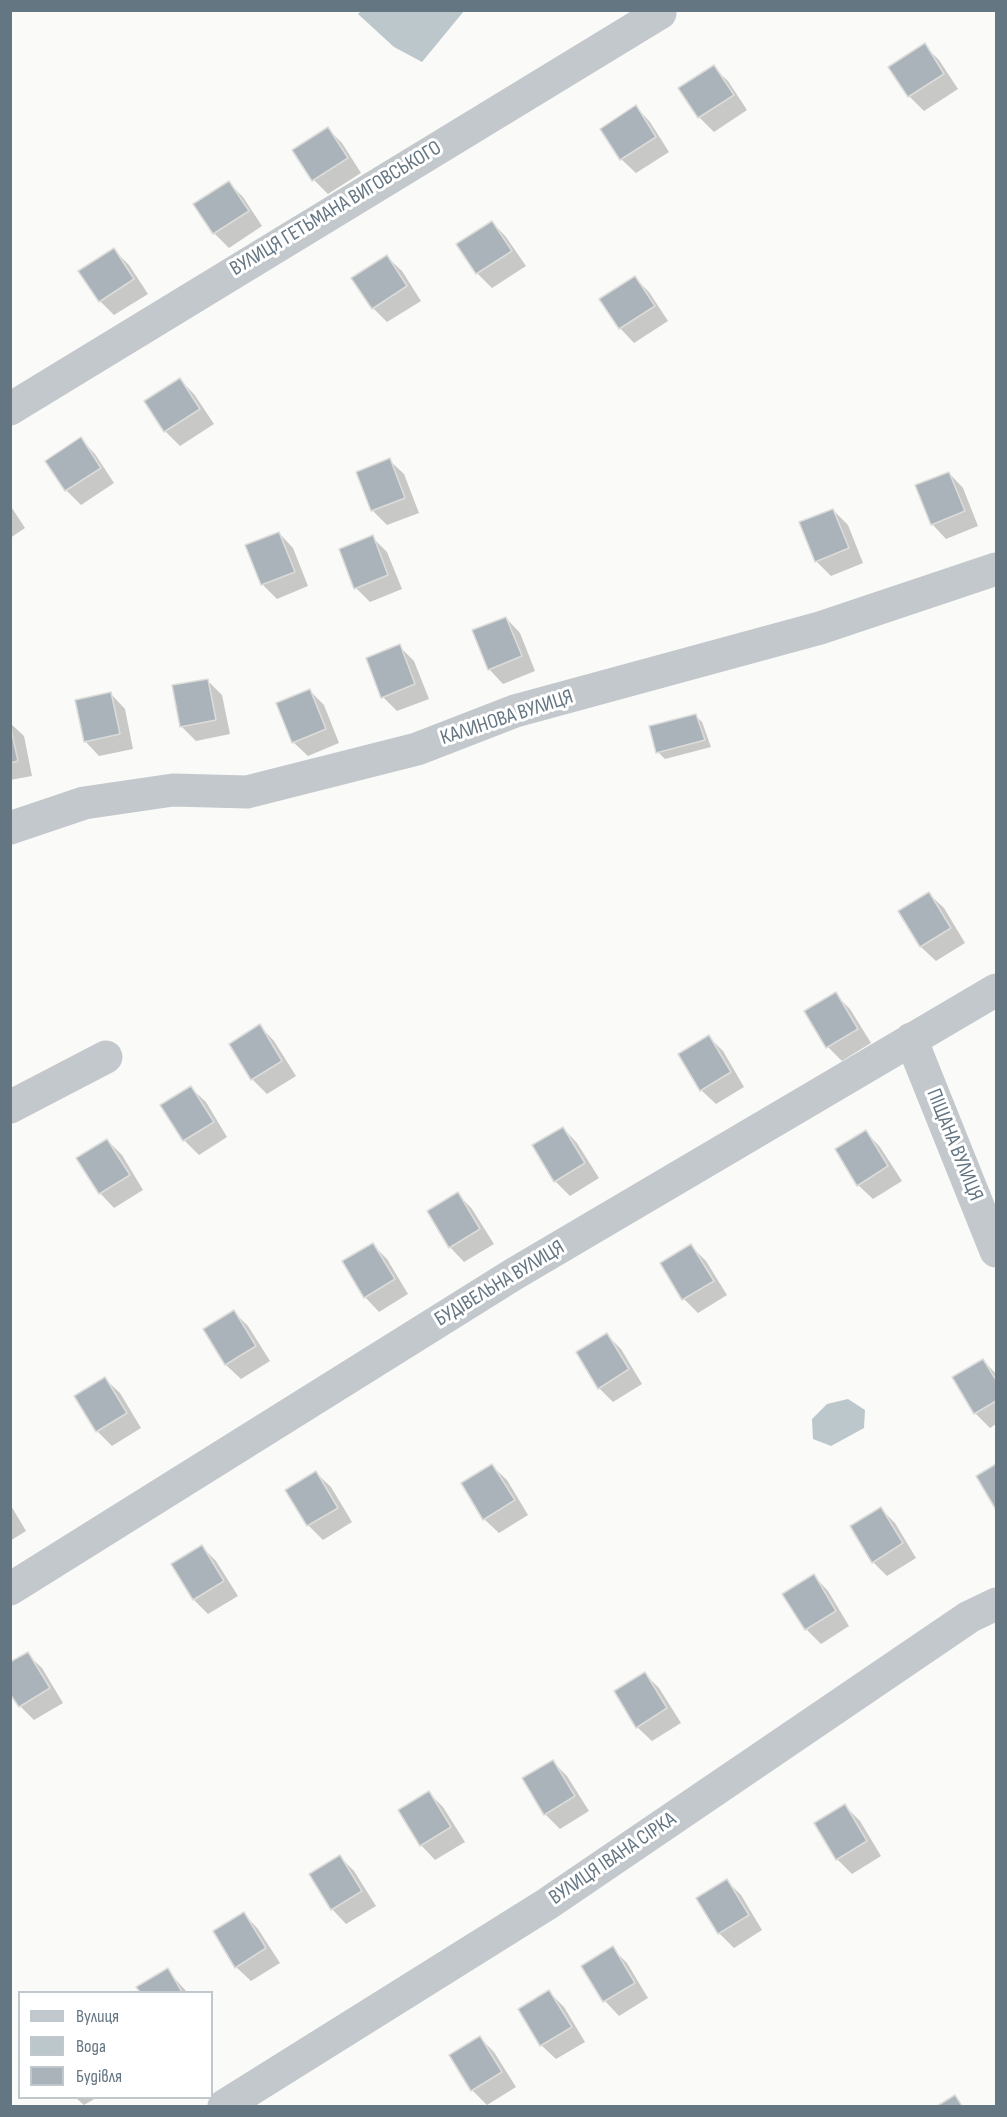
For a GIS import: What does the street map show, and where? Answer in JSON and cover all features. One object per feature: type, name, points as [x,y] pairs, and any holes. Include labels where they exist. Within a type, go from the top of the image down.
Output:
[{"type":"street","name":"ВУЛИЦЯ ГЕТЬМАНА ВИГОВСЬКОГО","points":[[10,409],[661,11]]},
{"type":"street","name":"КАЛИНОВА ВУЛИЦЯ","points":[[10,828],[84,802],[173,790],[247,792],[405,752],[515,711],[820,628],[996,568]]},
{"type":"street","name":"БУДІВЕЛЬНА ВУЛИЦЯ","points":[[10,1589],[514,1274],[996,990]]},
{"type":"street","name":"ПІЩАНА ВУЛИЦЯ","points":[[911,1039],[996,1251]]},
{"type":"street","points":[[10,1107],[106,1057]]},
{"type":"street","name":"ВУЛИЦЯ ІВАНА СІРКА","points":[[224,2106],[548,1904],[969,1617],[996,1604]]},
{"type":"water","points":[[362,10],[464,11],[422,62],[394,47],[358,14]]},
{"type":"water","points":[[848,1399],[865,1410],[864,1428],[831,1446],[813,1439],[812,1419],[827,1404]]},
{"type":"building","points":[[925,43],[944,74],[908,97],[888,67]]},
{"type":"building","points":[[714,65],[734,95],[698,118],[678,88]]},
{"type":"building","points":[[636,105],[656,137],[620,160],[600,129]]},
{"type":"building","points":[[328,127],[348,158],[312,181],[292,150]]},
{"type":"building","points":[[229,181],[249,211],[213,234],[193,204]]},
{"type":"building","points":[[492,221],[512,251],[476,274],[456,244]]},
{"type":"building","points":[[114,248],[134,279],[99,302],[78,271]]},
{"type":"building","points":[[387,255],[407,286],[372,309],[351,278]]},
{"type":"building","points":[[635,276],[655,306],[619,329],[599,299]]},
{"type":"building","points":[[180,378],[200,409],[164,432],[144,401]]},
{"type":"building","points":[[81,437],[101,468],[65,491],[45,461]]},
{"type":"building","points":[[390,458],[405,498],[371,511],[356,472]]},
{"type":"building","points":[[949,472],[965,511],[931,525],[915,485]]},
{"type":"building","points":[[833,509],[849,548],[815,562],[799,522]]},
{"type":"building","points":[[279,532],[295,572],[261,585],[245,545]]},
{"type":"building","points":[[373,535],[388,575],[354,589],[339,549]]},
{"type":"building","points":[[506,617],[522,656],[488,670],[472,630]]},
{"type":"building","points":[[400,644],[415,684],[381,698],[366,658]]},
{"type":"building","points":[[208,679],[216,720],[180,727],[172,685]]},
{"type":"building","points":[[310,689],[326,729],[292,743],[276,703]]},
{"type":"building","points":[[111,692],[120,734],[84,742],[75,700]]},
{"type":"building","points":[[696,714],[705,740],[656,753],[649,726]]},
{"type":"building","points":[[10,724],[18,761],[10,763]]},
{"type":"building","points":[[929,892],[951,928],[920,947],[898,911]]},
{"type":"building","points":[[836,992],[858,1029],[826,1048],[804,1011]]},
{"type":"building","points":[[260,1024],[282,1061],[251,1080],[229,1044]]},
{"type":"building","points":[[709,1035],[731,1072],[700,1091],[678,1054]]},
{"type":"building","points":[[191,1086],[214,1122],[183,1141],[160,1105]]},
{"type":"building","points":[[563,1127],[585,1163],[554,1182],[532,1145]]},
{"type":"building","points":[[866,1130],[888,1166],[857,1186],[835,1149]]},
{"type":"building","points":[[107,1139],[130,1175],[99,1194],[76,1158]]},
{"type":"building","points":[[458,1192],[480,1229],[449,1248],[427,1211]]},
{"type":"building","points":[[373,1243],[395,1279],[364,1298],[342,1261]]},
{"type":"building","points":[[691,1244],[714,1281],[682,1300],[660,1263]]},
{"type":"building","points":[[234,1310],[256,1346],[225,1365],[203,1329]]},
{"type":"building","points":[[607,1333],[629,1369],[598,1389],[576,1352]]},
{"type":"building","points":[[983,1359],[996,1380],[996,1401],[974,1414],[952,1377]]},
{"type":"building","points":[[105,1377],[127,1413],[96,1432],[74,1396]]},
{"type":"building","points":[[492,1464],[515,1500],[483,1520],[461,1483]]},
{"type":"building","points":[[996,1464],[996,1510],[976,1476]]},
{"type":"building","points":[[316,1471],[338,1508],[307,1526],[285,1490]]},
{"type":"building","points":[[881,1507],[903,1543],[872,1563],[850,1526]]},
{"type":"building","points":[[202,1545],[224,1581],[193,1600],[171,1564]]},
{"type":"building","points":[[814,1574],[836,1611],[805,1630],[782,1594]]},
{"type":"building","points":[[28,1652],[50,1688],[19,1707],[10,1694],[10,1662]]},
{"type":"building","points":[[645,1672],[667,1708],[636,1728],[614,1691]]},
{"type":"building","points":[[553,1760],[575,1796],[544,1815],[522,1778]]},
{"type":"building","points":[[429,1791],[451,1827],[420,1846],[398,1810]]},
{"type":"building","points":[[845,1804],[867,1841],[836,1860],[814,1823]]},
{"type":"building","points":[[340,1855],[362,1891],[331,1910],[309,1874]]},
{"type":"building","points":[[727,1879],[749,1915],[718,1934],[696,1898]]},
{"type":"building","points":[[244,1912],[266,1948],[235,1968],[213,1931]]},
{"type":"building","points":[[613,1946],[635,1983],[603,2002],[581,1966]]},
{"type":"building","points":[[168,1968],[181,1991],[139,1991],[136,1987]]},
{"type":"building","points":[[549,1990],[572,2027],[540,2046],[518,2009]]},
{"type":"building","points":[[480,2036],[502,2072],[471,2091],[449,2055]]},
{"type":"building","points":[[955,2095],[962,2106],[937,2106]]}]
